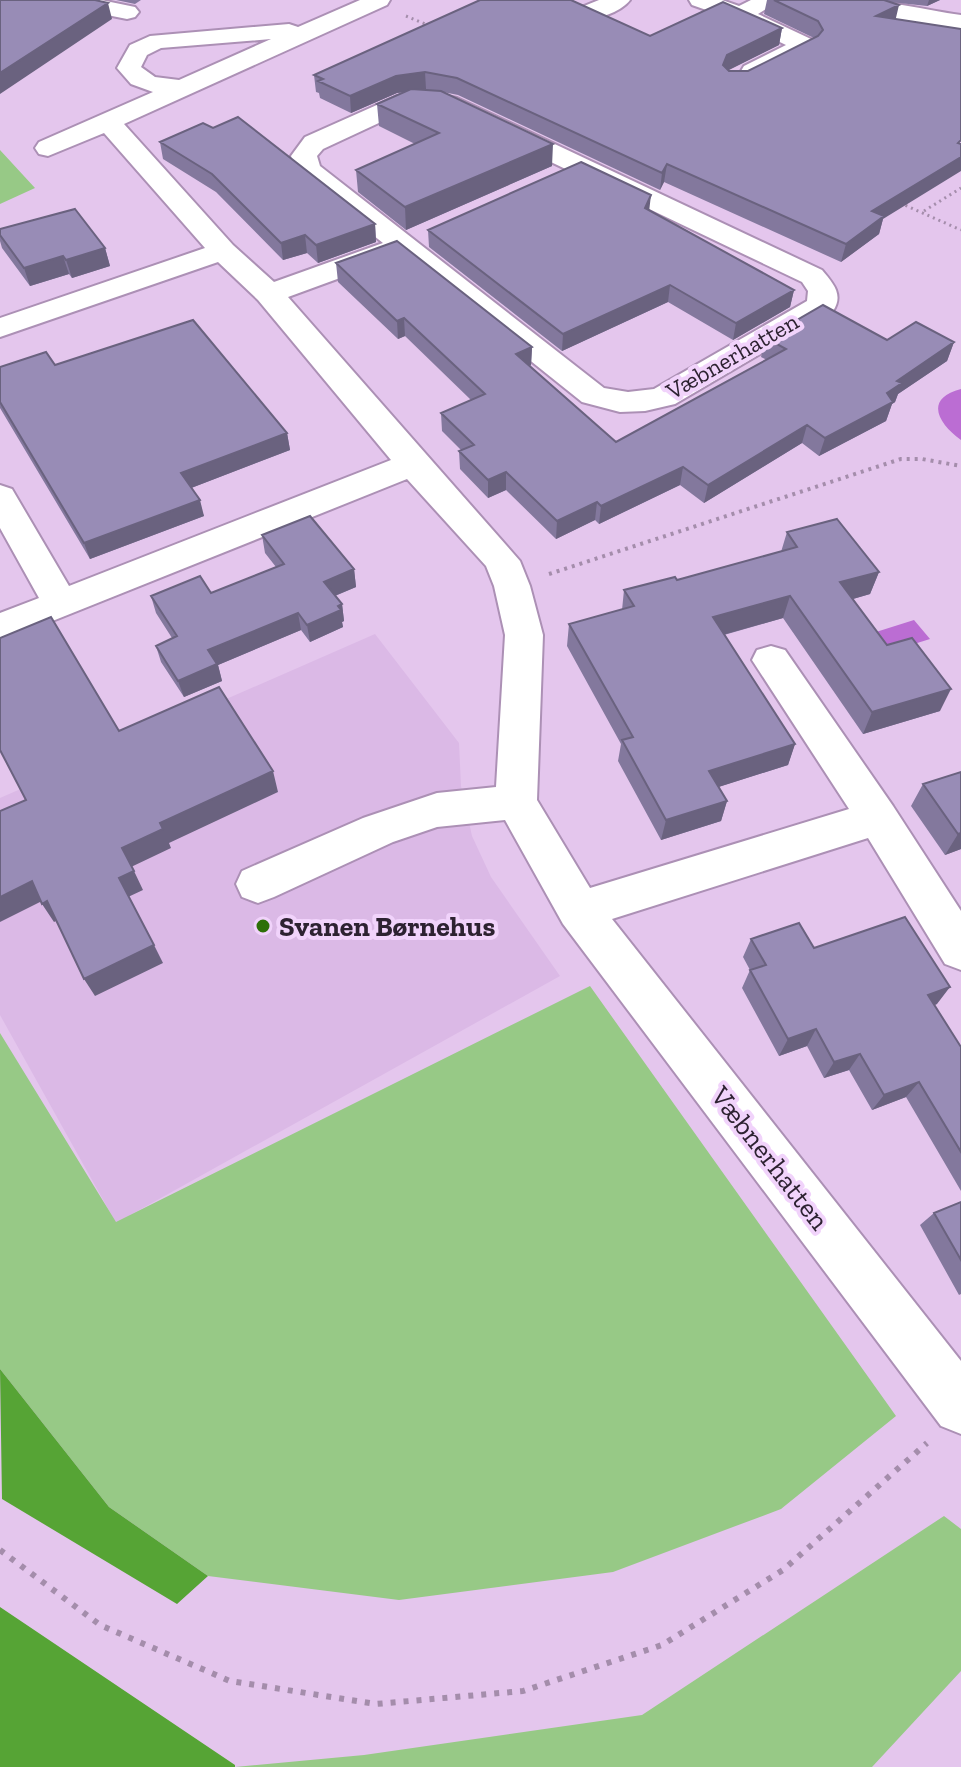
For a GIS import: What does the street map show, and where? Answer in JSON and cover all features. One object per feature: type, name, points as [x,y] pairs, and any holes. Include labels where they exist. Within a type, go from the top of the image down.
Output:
[{"type":"street","points":[[65,0],[127,12]]},
{"type":"street","points":[[587,13],[619,0]]},
{"type":"street","points":[[700,0],[740,14],[805,45],[735,80]]},
{"type":"street","points":[[740,14],[769,0]]},
{"type":"street","points":[[864,0],[901,14],[950,20],[961,2]]},
{"type":"street","points":[[48,148],[377,1]]},
{"type":"street","points":[[184,88],[155,85],[136,78],[129,68],[133,54],[143,46],[158,41],[312,30]]},
{"type":"street","name":"Væbnerhatten","points":[[406,101],[448,103],[812,276],[823,291],[822,305],[664,397],[636,403],[616,403],[593,395],[405,244],[307,169],[304,156],[314,143],[406,101]]},
{"type":"street","points":[[108,122],[223,251],[269,294],[413,464],[502,561],[512,586],[524,635],[516,802],[437,810],[378,830],[258,884]]},
{"type":"street","points":[[549,180],[578,167]]},
{"type":"street","points":[[269,294],[434,231]]},
{"type":"street","points":[[0,328],[223,251]]},
{"type":"street","points":[[0,628],[413,464]]},
{"type":"street","points":[[0,497],[61,604]]},
{"type":"street","points":[[771,660],[878,818],[961,950]]},
{"type":"street","name":"Væbnerhatten","points":[[516,802],[579,910],[961,1406]]},
{"type":"street","points":[[579,910],[878,818]]},
{"type":"path","points":[[377,1],[437,29]]},
{"type":"path","points":[[923,212],[961,188]]},
{"type":"path","points":[[895,201],[961,230]]},
{"type":"path","points":[[512,586],[901,459],[922,459],[961,466]]},
{"type":"path","points":[[0,1550],[100,1625],[230,1681],[376,1704],[523,1691],[662,1645],[783,1570],[933,1438]]},
{"type":"shaded area","points":[[961,389],[961,440],[946,427],[938,405],[949,393]]},
{"type":"shaded area","points":[[914,620],[930,639],[882,654],[876,632]]},
{"type":"shaded area","name":"Svanen Børnehus","points":[[375,634],[459,743],[461,786],[472,836],[491,877],[560,976],[116,1223],[0,1015],[0,798]]},
{"type":"green space","points":[[0,150],[35,188],[0,204]]},
{"type":"green space","points":[[590,986],[896,1416],[781,1509],[613,1572],[399,1600],[208,1576],[109,1507],[0,1369],[0,1033],[116,1222]]},
{"type":"green space","points":[[0,1369],[109,1507],[208,1576],[177,1604],[2,1499]]},
{"type":"green space","points":[[944,1516],[961,1529],[961,1671],[872,1767],[235,1767],[364,1755],[642,1715]]},
{"type":"green space","points":[[0,1607],[235,1765],[235,1767],[0,1767]]},
{"type":"building","points":[[0,0],[95,0],[108,3],[0,73]]},
{"type":"building","points":[[480,0],[571,0],[650,36],[723,2],[782,28],[727,55],[723,65],[729,71],[748,71],[818,36],[823,30],[818,21],[774,0],[884,0],[899,5],[876,16],[961,29],[961,140],[958,143],[961,144],[961,157],[872,211],[884,216],[846,244],[667,164],[662,173],[457,78],[425,72],[396,76],[350,96],[318,81],[323,79],[314,75]]},
{"type":"building","points":[[411,89],[441,91],[553,144],[405,207],[356,170],[439,133],[377,104]]},
{"type":"building","points":[[238,117],[375,224],[316,245],[305,235],[281,243],[212,174],[160,142],[203,123],[213,128]]},
{"type":"building","points":[[581,162],[651,195],[645,208],[794,290],[736,323],[670,285],[563,334],[428,230]]},
{"type":"building","points":[[75,209],[105,248],[24,268],[0,235],[0,229]]},
{"type":"building","points":[[397,241],[532,347],[516,354],[616,442],[786,349],[766,338],[823,305],[887,340],[916,322],[954,342],[897,381],[902,383],[887,393],[893,402],[825,438],[807,425],[708,485],[683,467],[601,506],[597,502],[557,521],[506,472],[488,480],[459,451],[474,445],[441,413],[485,394],[404,318],[397,321],[336,263]]},
{"type":"building","points":[[193,320],[287,433],[181,473],[200,500],[84,543],[0,402],[0,367],[46,352],[55,365]]},
{"type":"building","points":[[310,516],[354,569],[324,582],[342,604],[338,606],[341,610],[307,625],[298,613],[208,650],[217,664],[178,681],[156,646],[177,636],[151,596],[200,576],[211,593],[284,564],[262,535]]},
{"type":"building","points":[[837,519],[879,572],[840,582],[887,645],[912,638],[951,689],[872,712],[790,596],[713,617],[795,744],[709,771],[727,801],[666,820],[622,740],[633,737],[569,624],[634,606],[624,590],[675,577],[677,580],[797,547],[787,532]]},
{"type":"building","points":[[51,617],[119,731],[219,687],[273,771],[160,823],[163,829],[122,848],[134,871],[119,878],[154,945],[84,979],[47,901],[42,904],[32,881],[0,897],[0,811],[26,800],[0,750],[0,638]]},
{"type":"building","points":[[961,772],[961,833],[958,834],[923,784]]},
{"type":"building","points":[[905,917],[950,987],[928,995],[961,1047],[961,1152],[919,1082],[884,1095],[860,1054],[834,1062],[816,1029],[788,1039],[750,970],[766,965],[751,939],[799,923],[814,948]]},
{"type":"building","points":[[961,1202],[961,1260],[934,1213]]},
{"type":"place","name":"Svanen Børnehus","points":[[263,926]]}]
